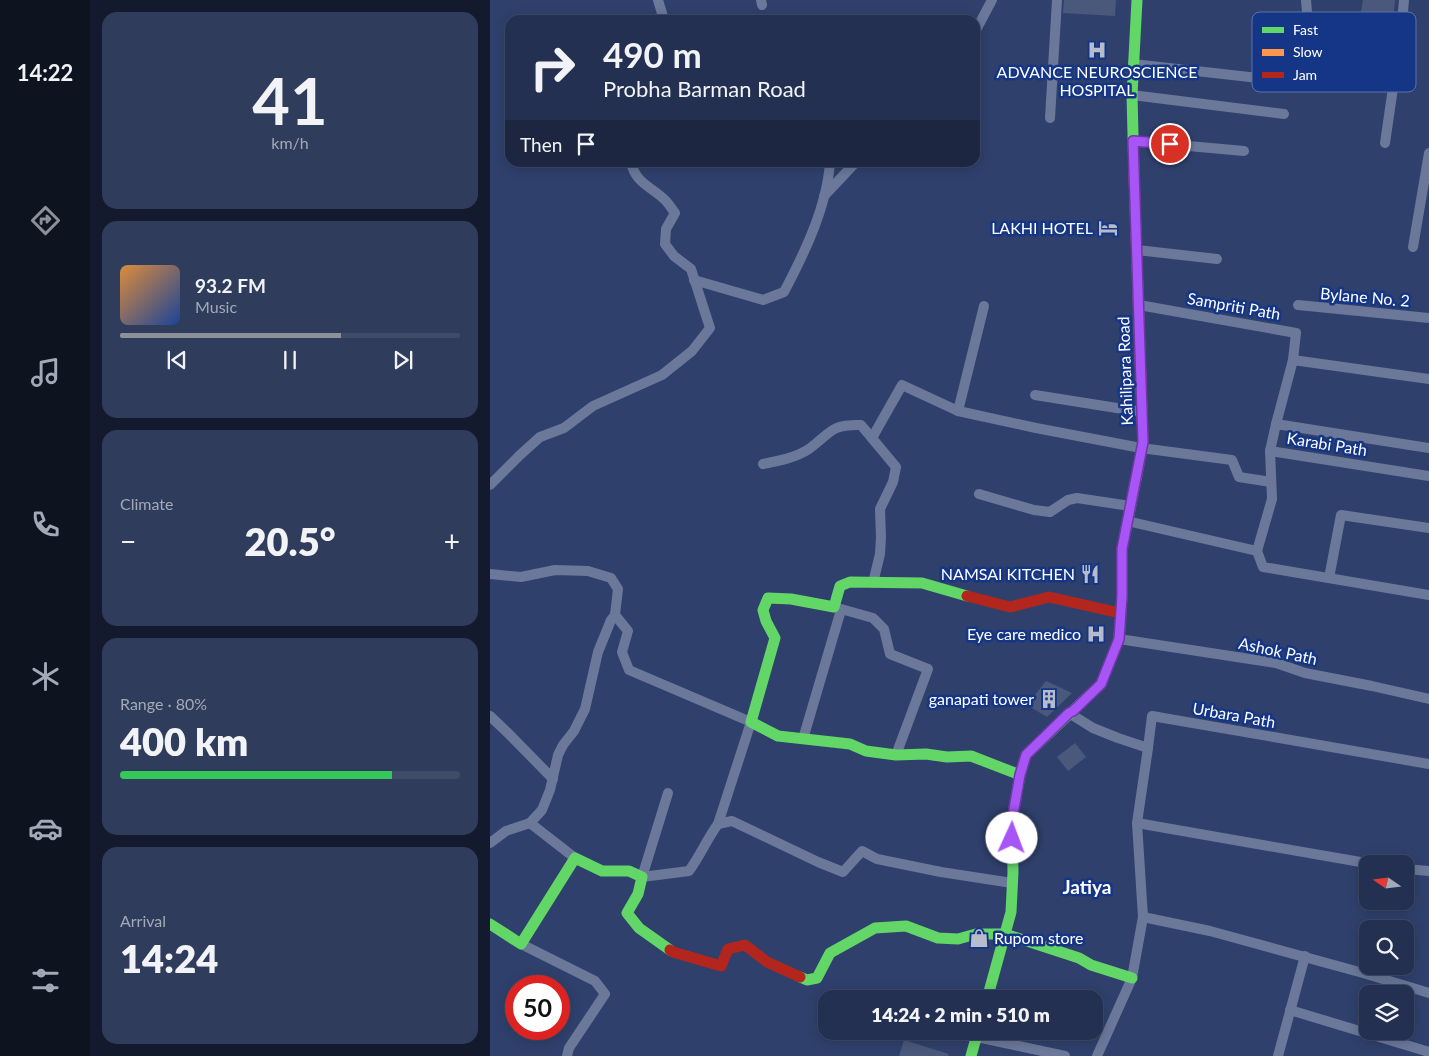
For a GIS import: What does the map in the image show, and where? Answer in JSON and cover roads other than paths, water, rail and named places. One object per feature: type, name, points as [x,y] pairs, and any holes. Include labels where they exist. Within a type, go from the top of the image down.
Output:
[{"type":"street","points":[[658,0],[662,15]]},
{"type":"street","points":[[980,23],[992,0]]},
{"type":"street","points":[[1050,118],[1056,0]]},
{"type":"street","name":"Kahilipara Road","points":[[989,990],[1010,912],[1012,820],[1020,775],[1026,755],[1101,684],[1119,639],[1122,549],[1142,448],[1132,95],[1137,0]]},
{"type":"street","points":[[1133,64],[1252,77]]},
{"type":"street","points":[[1385,143],[1392,92]]},
{"type":"street","points":[[1132,95],[1284,114]]},
{"type":"street","points":[[1133,141],[1244,151]]},
{"type":"street","points":[[1413,247],[1429,153]]},
{"type":"street","points":[[490,485],[540,437],[564,428],[593,406],[662,375],[692,350],[710,328],[691,269],[674,256],[665,244],[666,229],[675,213],[665,200],[644,184],[633,171],[632,167]]},
{"type":"street","points":[[694,280],[763,300],[784,292],[800,262],[820,210],[830,167]]},
{"type":"street","points":[[823,197],[851,167]]},
{"type":"street","points":[[1137,250],[1216,259]]},
{"type":"street","name":"Sampriti Path","points":[[1139,305],[1296,332],[1294,360]]},
{"type":"street","name":"Bylane No. 2","points":[[1298,305],[1429,318]]},
{"type":"street","points":[[958,411],[984,306]]},
{"type":"street","points":[[1294,360],[1429,379]]},
{"type":"street","name":"Karabi Path","points":[[1294,360],[1270,450],[1429,476]]},
{"type":"street","points":[[872,438],[902,385],[958,411],[1142,448],[1232,460],[1239,477],[1271,482]]},
{"type":"street","points":[[1035,395],[1142,412]]},
{"type":"street","points":[[1276,424],[1429,448]]},
{"type":"street","points":[[763,464],[785,459],[808,450],[831,430],[846,425],[861,425],[896,467],[893,482],[880,509],[880,554],[874,583]]},
{"type":"street","points":[[1270,450],[1272,498],[1257,551],[1263,567],[1429,595]]},
{"type":"street","points":[[979,494],[1034,510],[1050,512],[1068,500],[1077,498],[1130,506]]},
{"type":"street","points":[[1329,578],[1341,515],[1429,528]]},
{"type":"street","points":[[1127,521],[1257,551]]},
{"type":"street","points":[[490,574],[521,577],[555,570],[588,571],[611,578],[618,589],[615,616],[611,620],[598,652],[585,710],[558,755],[550,790],[542,810],[530,823],[506,830],[491,840],[490,843]]},
{"type":"street","points":[[803,739],[838,609],[840,586],[850,582],[922,583],[1010,607],[1048,597],[1120,613]]},
{"type":"street","points":[[530,823],[575,858],[602,870],[629,871],[642,877],[689,871],[704,843],[718,824],[772,654],[775,638],[763,610],[768,598],[791,598],[873,618],[884,629],[890,654],[928,668],[896,755]]},
{"type":"street","points":[[615,616],[628,631],[622,652],[629,670],[751,722],[778,736],[850,744],[866,751],[896,755],[971,756],[1020,775]]},
{"type":"street","name":"Ashok Path","points":[[1119,639],[1276,663],[1305,673],[1429,699]]},
{"type":"street","points":[[1069,713],[1093,728],[1148,748],[1137,823],[1143,917],[1132,978],[1097,1056]]},
{"type":"street","points":[[490,716],[553,779]]},
{"type":"street","name":"Urbara Path","points":[[1148,748],[1152,716],[1429,764]]},
{"type":"street","points":[[668,793],[638,894],[627,913],[639,928],[673,952],[721,966],[728,950],[745,944],[767,962],[807,980],[817,978],[830,953],[875,928],[906,926],[944,939],[958,939],[976,934],[1005,934],[1079,958],[1092,965],[1132,978]]},
{"type":"street","points":[[718,824],[732,821],[843,872],[862,851],[876,860],[1012,883]]},
{"type":"street","points":[[1137,823],[1359,862]]},
{"type":"street","points":[[521,944],[575,858]]},
{"type":"street","points":[[1414,870],[1429,872]]},
{"type":"street","points":[[1143,917],[1210,931],[1305,956],[1429,993]]},
{"type":"street","points":[[490,924],[521,944],[595,981],[605,994],[569,1048],[567,1056]]},
{"type":"street","points":[[1278,1056],[1305,956]]},
{"type":"street","points":[[1290,1010],[1429,1052]]},
{"type":"street","points":[[971,1056],[975,1040]]},
{"type":"street","points":[[1001,1040],[1065,1056]]},
{"type":"place","name":"ADVANCE NEUROSCIENCE HOSPITAL","points":[[1097,50]]},
{"type":"place","name":"LAKHI HOTEL","points":[[1108,228]]},
{"type":"place","name":"NAMSAI KITCHEN","points":[[1090,574]]},
{"type":"place","name":"Eye care medico","points":[[1096,634]]},
{"type":"place","name":"ganapati tower","points":[[1049,699]]},
{"type":"place","name":"Rupom store","points":[[979,938]]},
{"type":"district","name":"Jatiya","points":[[1087,887]]}]
